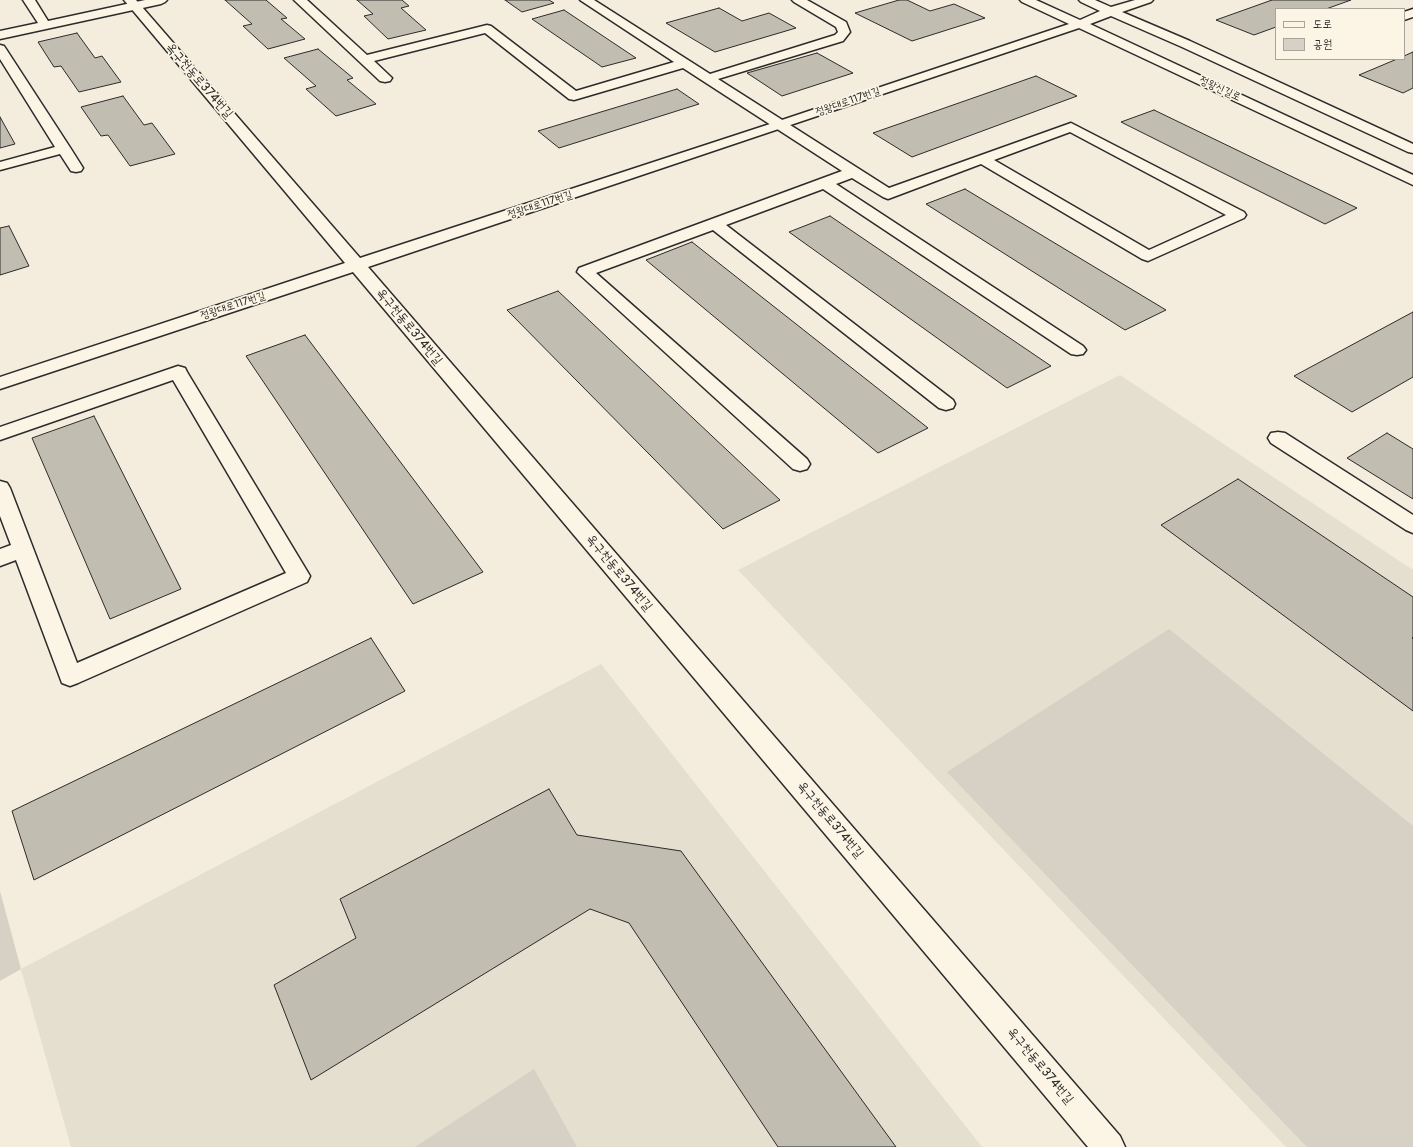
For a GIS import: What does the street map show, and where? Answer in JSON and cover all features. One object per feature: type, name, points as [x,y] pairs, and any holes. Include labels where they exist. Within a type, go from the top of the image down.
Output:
[{"type":"street","points":[[29,0],[45,25]]},
{"type":"street","points":[[0,35],[132,3],[161,0]]},
{"type":"street","points":[[300,0],[385,78]]},
{"type":"street","points":[[586,0],[888,194],[982,159],[1071,127],[1238,215],[1148,256],[982,159]]},
{"type":"street","points":[[709,78],[839,38],[844,32],[842,25],[798,0]]},
{"type":"street","name":"정왕신길로","points":[[1026,0],[1413,181]]},
{"type":"street","points":[[1085,0],[1193,47],[1413,149]]},
{"type":"street","name":"정왕대로117번길","points":[[0,383],[781,125],[1080,24],[1110,11],[1147,0]]},
{"type":"street","points":[[810,6],[824,2]]},
{"type":"street","name":"옥구천동로374번길","points":[[132,3],[1109,1147]]},
{"type":"street","points":[[365,59],[488,28],[574,96],[685,63]]},
{"type":"street","points":[[0,49],[76,168]]},
{"type":"street","points":[[0,166],[64,149]]},
{"type":"street","points":[[800,464],[585,272],[854,172]]},
{"type":"street","points":[[825,183],[1077,350]]},
{"type":"street","points":[[715,224],[946,404]]},
{"type":"street","points":[[0,434],[178,372],[299,576],[70,676],[0,488]]},
{"type":"street","points":[[1278,438],[1413,525]]},
{"type":"street","points":[[0,558],[23,549]]},
{"type":"shaded area","points":[[1120,375],[1413,570],[1413,1147],[1286,1147],[738,570]]},
{"type":"shaded area","points":[[601,664],[982,1147],[71,1147],[21,969]]},
{"type":"green space","points":[[1169,629],[1413,826],[1413,1147],[1307,1147],[947,772]]},
{"type":"green space","points":[[0,891],[21,969],[0,981]]},
{"type":"green space","points":[[534,1069],[577,1147],[415,1147]]},
{"type":"building","points":[[225,0],[266,0],[287,18],[281,19],[305,39],[268,49],[243,26],[252,24]]},
{"type":"building","points":[[357,0],[402,0],[409,6],[401,8],[426,30],[388,39],[364,16],[373,14]]},
{"type":"building","points":[[505,0],[549,0],[554,3],[522,12]]},
{"type":"building","points":[[899,0],[907,0],[930,11],[954,4],[985,18],[912,41],[855,13]]},
{"type":"building","points":[[1272,0],[1351,0],[1329,8],[1275,8],[1275,27],[1254,35],[1216,20]]},
{"type":"building","points":[[719,8],[742,21],[769,13],[796,28],[715,52],[666,23]]},
{"type":"building","points":[[564,10],[636,58],[602,67],[532,19]]},
{"type":"building","points":[[77,33],[95,58],[102,56],[121,82],[79,92],[61,66],[54,67],[38,42]]},
{"type":"building","points":[[318,49],[353,78],[347,80],[376,104],[336,116],[306,89],[316,86],[284,58]]},
{"type":"building","points":[[1413,52],[1413,88],[1403,93],[1359,75],[1395,60],[1405,60],[1405,56]]},
{"type":"building","points":[[817,53],[853,73],[782,96],[747,73]]},
{"type":"building","points":[[1036,76],[1077,96],[912,157],[873,133]]},
{"type":"building","points":[[677,89],[699,104],[559,148],[538,131]]},
{"type":"building","points":[[123,96],[144,125],[152,123],[175,154],[130,166],[108,135],[101,136],[81,107]]},
{"type":"building","points":[[1154,110],[1357,208],[1325,224],[1121,122]]},
{"type":"building","points":[[0,117],[15,144],[0,148]]},
{"type":"building","points":[[965,189],[1166,310],[1125,330],[926,204]]},
{"type":"building","points":[[830,216],[1051,366],[1007,388],[789,232]]},
{"type":"building","points":[[9,226],[29,266],[0,275],[0,228]]},
{"type":"building","points":[[692,242],[928,428],[878,453],[646,260]]},
{"type":"building","points":[[558,291],[780,500],[723,529],[507,310]]},
{"type":"building","points":[[1413,312],[1413,377],[1352,412],[1294,376]]},
{"type":"building","points":[[305,335],[483,572],[413,604],[246,356]]},
{"type":"building","points":[[94,416],[181,589],[110,619],[32,438]]},
{"type":"building","points":[[1387,433],[1413,449],[1413,499],[1347,458]]},
{"type":"building","points":[[1238,479],[1413,597],[1413,711],[1161,525]]},
{"type":"building","points":[[371,638],[405,691],[34,880],[12,811]]},
{"type":"building","points":[[549,789],[577,835],[681,851],[896,1147],[778,1147],[629,923],[590,909],[311,1080],[274,985],[356,938],[340,899]]}]
